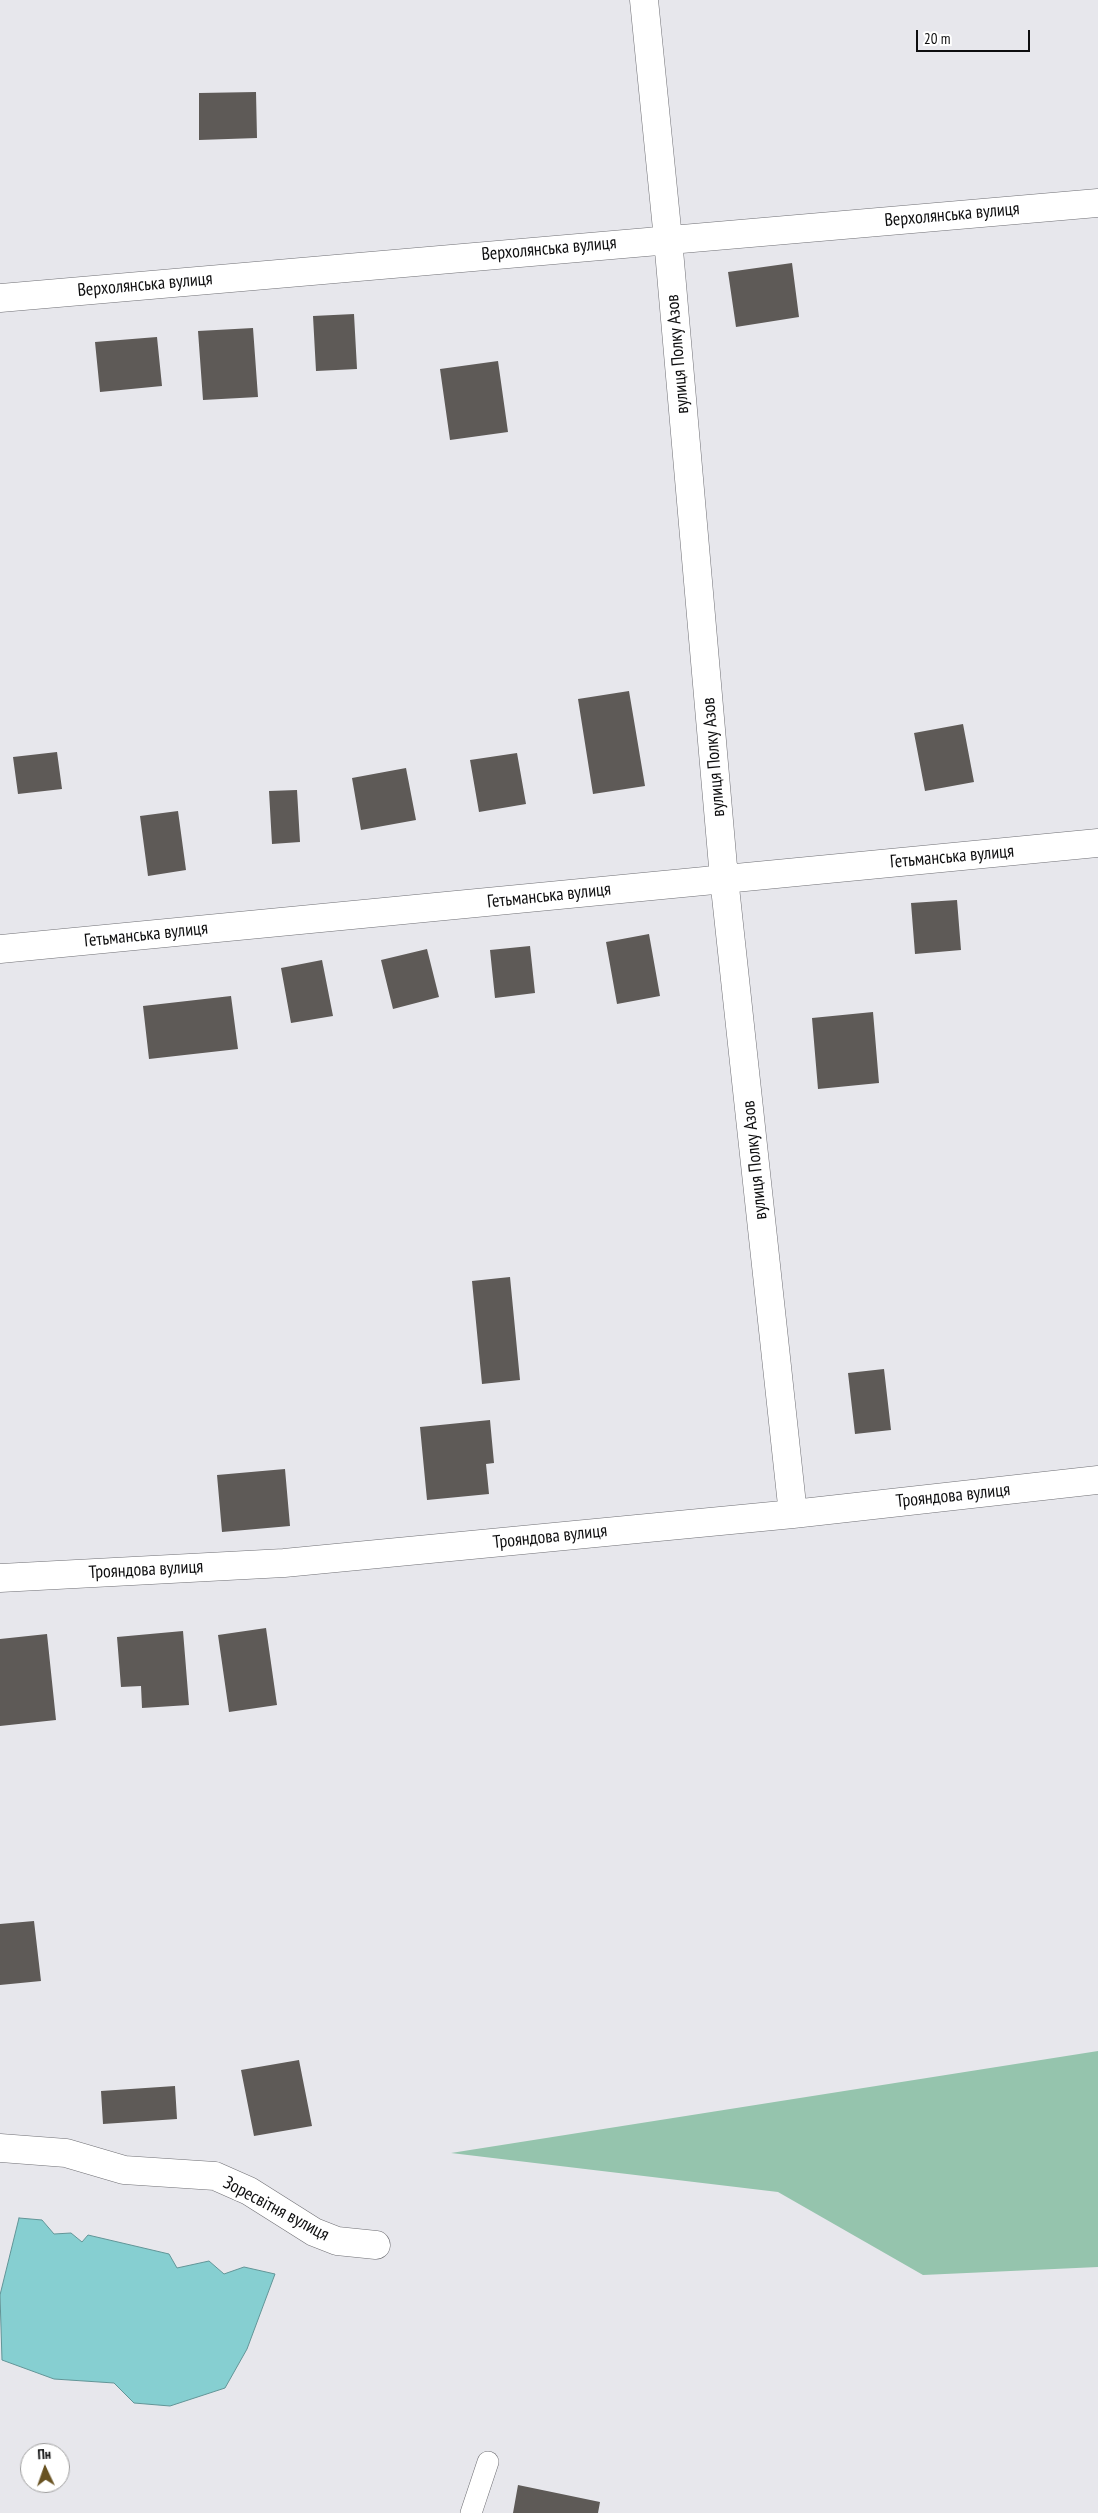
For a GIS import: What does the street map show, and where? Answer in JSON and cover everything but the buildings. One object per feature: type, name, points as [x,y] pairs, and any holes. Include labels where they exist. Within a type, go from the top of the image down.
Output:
[{"type":"street","name":"вулиця Полку Азов","points":[[644,0],[668,239],[724,878],[793,1514]]},
{"type":"street","name":"Верхолянська вулиця","points":[[0,298],[1098,203]]},
{"type":"street","name":"Гетьманська вулиця","points":[[0,949],[1098,843]]},
{"type":"street","name":"Трояндова вулиця","points":[[0,1578],[284,1563],[793,1514],[1098,1480]]},
{"type":"street","name":"Зоресвітня вулиця","points":[[0,2148],[66,2152],[124,2170],[214,2176],[249,2191],[314,2232],[337,2241],[376,2245]]},
{"type":"lane","points":[[471,2513],[488,2462]]},
{"type":"green space","points":[[1098,2051],[1098,2267],[923,2275],[778,2192],[451,2153]]},
{"type":"water","points":[[19,2218],[42,2220],[54,2234],[71,2233],[82,2242],[88,2235],[169,2254],[177,2268],[209,2261],[224,2274],[244,2267],[275,2274],[247,2349],[225,2388],[170,2406],[134,2403],[114,2383],[54,2379],[2,2360],[0,2295]]}]
